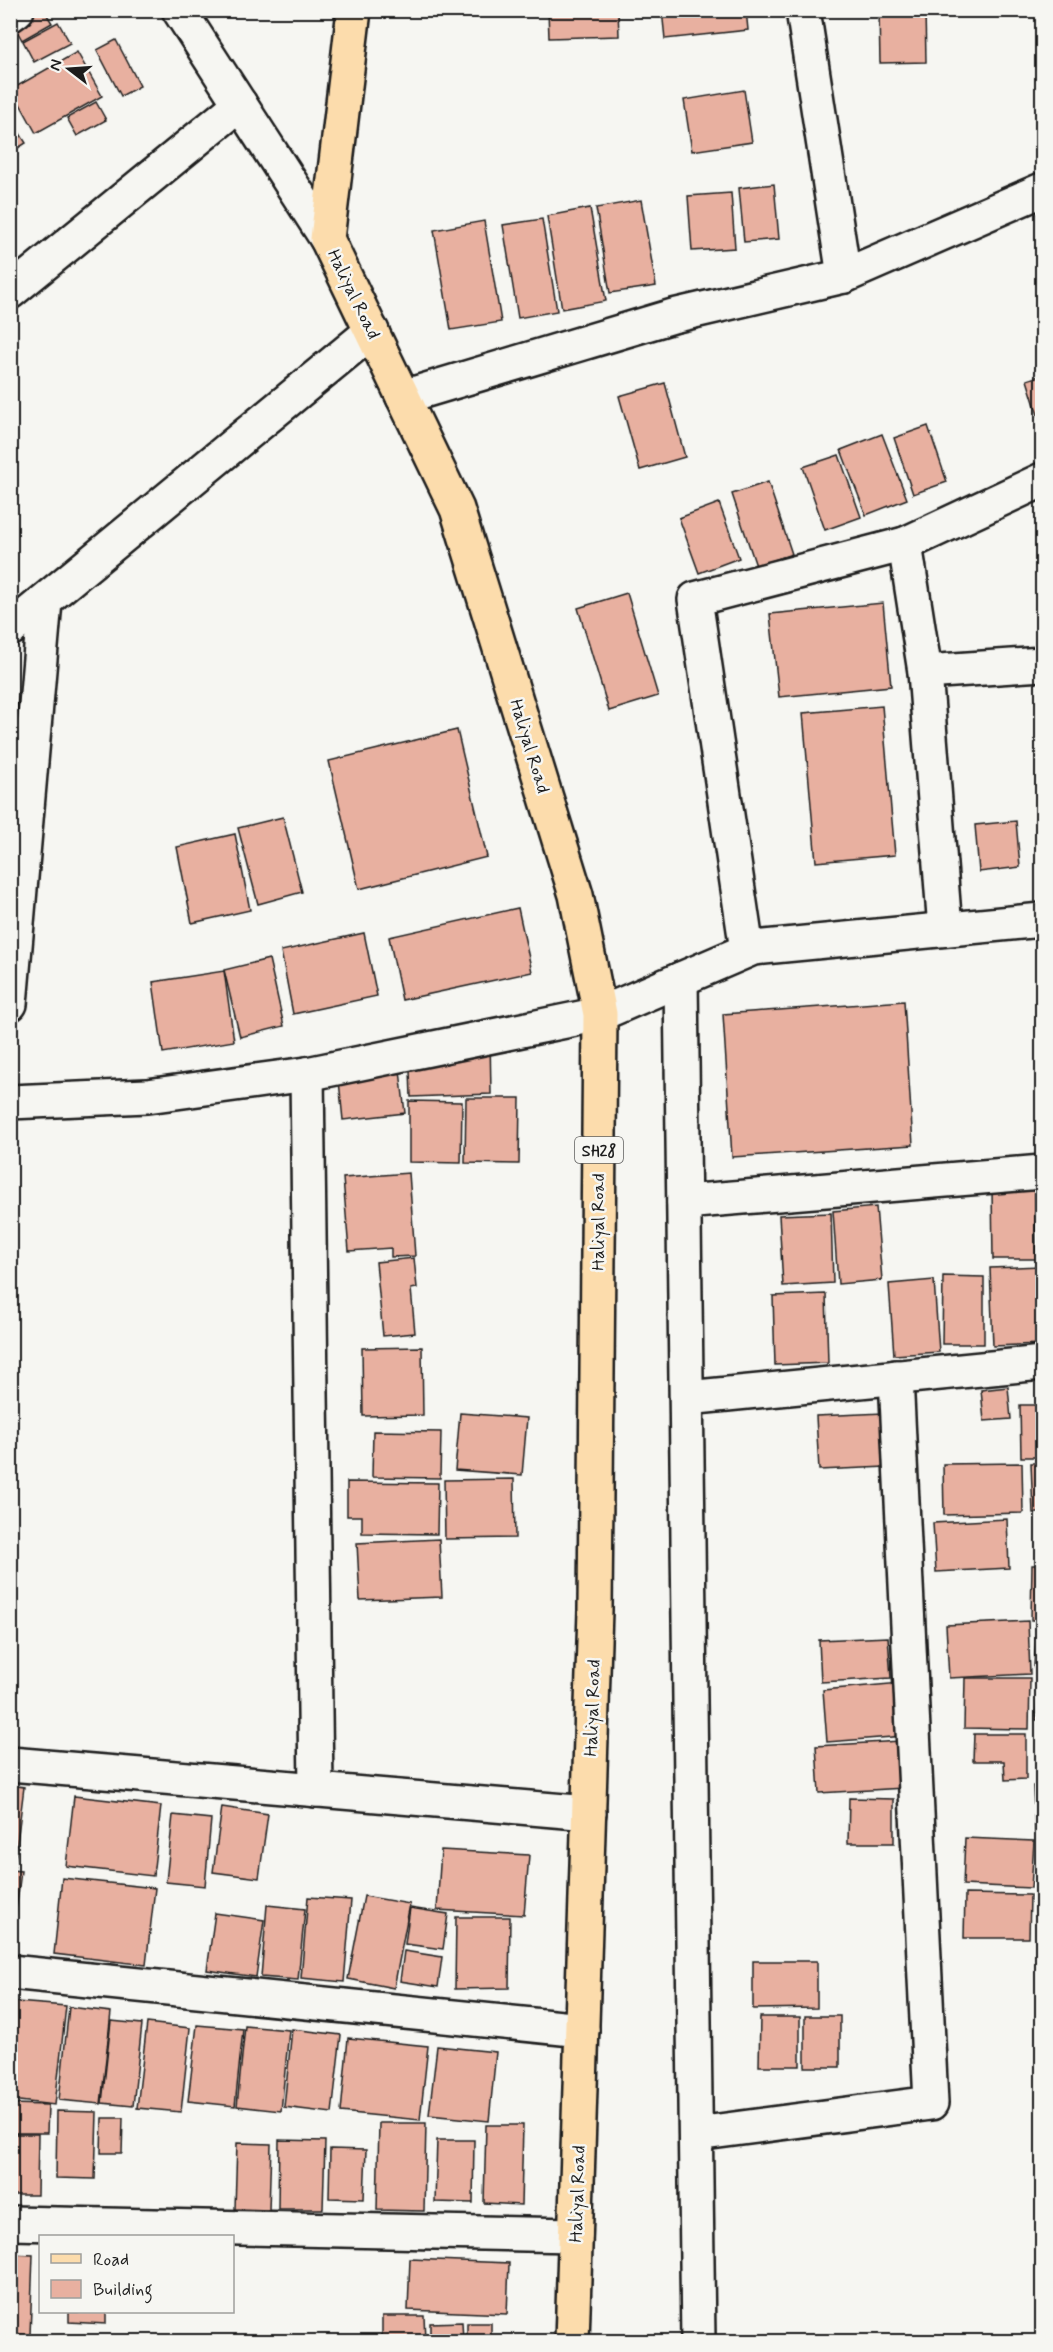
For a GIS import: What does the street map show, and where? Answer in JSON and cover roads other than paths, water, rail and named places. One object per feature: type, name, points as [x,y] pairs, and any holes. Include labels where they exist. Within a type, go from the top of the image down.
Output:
[{"type":"main road","name":"Haliyal Road","points":[[354,10],[327,238],[457,509],[576,896],[600,1014],[595,1611],[572,2342]]},
{"type":"street","points":[[10,15],[17,10]]},
{"type":"street","points":[[179,10],[327,238]]},
{"type":"street","points":[[803,10],[844,276]]},
{"type":"street","points":[[10,292],[240,104]]},
{"type":"street","points":[[403,397],[674,316],[844,276],[1042,190]]},
{"type":"street","points":[[10,629],[372,332]]},
{"type":"street","points":[[747,950],[696,599],[905,544],[1042,480]]},
{"type":"street","points":[[905,544],[925,672],[945,929]]},
{"type":"street","points":[[10,1004],[45,601]]},
{"type":"street","points":[[925,672],[1042,664]]},
{"type":"street","points":[[10,1102],[147,1096],[307,1074],[600,1014],[747,950],[1042,920]]},
{"type":"street","points":[[681,979],[698,2342]]},
{"type":"street","points":[[307,1074],[316,1790]]},
{"type":"street","points":[[684,1202],[1042,1172]]},
{"type":"street","points":[[687,1398],[1042,1363]]},
{"type":"street","points":[[696,2134],[931,2103],[896,1377]]},
{"type":"street","points":[[10,1764],[589,1813]]},
{"type":"street","points":[[10,1972],[582,2030]]},
{"type":"street","points":[[10,2223],[575,2235]]}]
